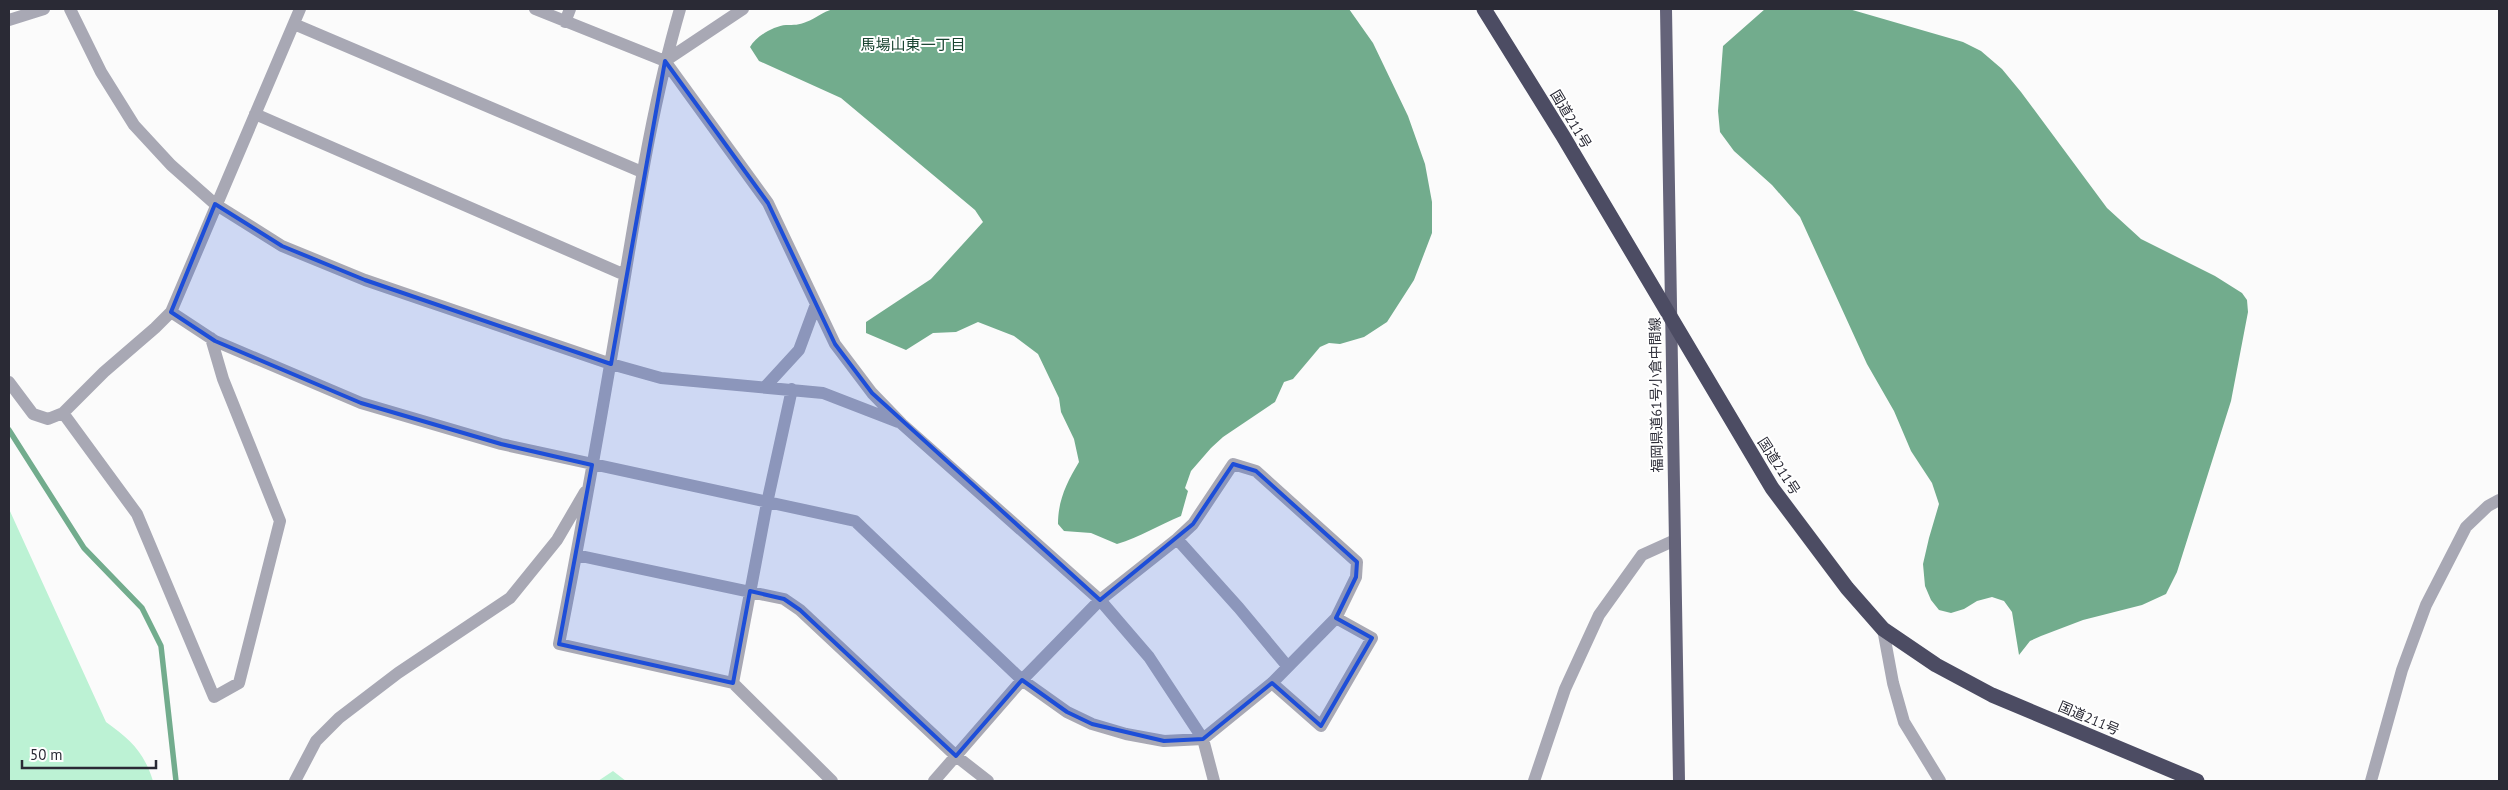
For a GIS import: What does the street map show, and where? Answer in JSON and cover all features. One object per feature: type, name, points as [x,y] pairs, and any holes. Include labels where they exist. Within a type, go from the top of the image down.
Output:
[{"type":"highway","name":"国道211号","points":[[1484,9],[1563,136],[1772,488],[1847,588],[1883,629],[1936,665],[1992,695],[2197,781]]},
{"type":"main road","name":"福岡県道61号小倉中間線","points":[[1666,9],[1679,781]]},
{"type":"street","points":[[9,20],[44,9]]},
{"type":"street","points":[[70,9],[101,72],[134,125],[171,165],[215,204],[282,246],[365,280],[610,364],[661,378],[823,393],[902,424]]},
{"type":"street","points":[[9,382],[33,414],[48,418],[63,412],[171,312],[215,204],[300,9]]},
{"type":"street","points":[[535,9],[665,61],[738,159],[768,204],[835,344],[872,393],[902,424],[1100,600],[1149,657],[1202,739],[1214,781]]},
{"type":"street","points":[[565,22],[570,9]]},
{"type":"street","points":[[680,9],[665,61],[642,172],[590,484],[559,644],[733,683],[832,781]]},
{"type":"street","points":[[665,61],[743,9]]},
{"type":"street","points":[[294,24],[642,172]]},
{"type":"street","points":[[255,114],[625,275]]},
{"type":"street","points":[[765,387],[799,350],[816,304]]},
{"type":"street","points":[[171,312],[211,338],[361,403],[501,444],[855,521],[1022,680],[1067,712],[1092,724],[1126,734],[1164,741],[1202,739],[1272,683],[1336,618],[1356,577],[1357,562],[1256,471],[1233,464],[1193,524],[1100,600],[1022,680],[934,781]]},
{"type":"street","points":[[63,412],[137,514],[214,698],[239,683],[280,521],[223,378],[211,338]]},
{"type":"street","points":[[733,683],[767,503],[792,389]]},
{"type":"street","points":[[295,781],[316,741],[339,718],[398,673],[510,598],[557,540],[590,484]]},
{"type":"street","points":[[2370,781],[2402,670],[2426,605],[2466,527],[2488,506],[2499,500]]},
{"type":"street","points":[[1177,539],[1239,608],[1288,667]]},
{"type":"street","points":[[1534,781],[1565,689],[1599,615],[1642,555],[1674,541]]},
{"type":"street","points":[[576,555],[784,599],[800,610],[956,756],[988,781]]},
{"type":"street","points":[[1272,683],[1321,726],[1372,638],[1336,618]]},
{"type":"street","points":[[1883,629],[1893,683],[1904,722],[1940,781]]},
{"type":"highlighted area","points":[[665,61],[768,203],[835,344],[872,393],[1100,600],[1193,524],[1233,464],[1256,471],[1357,562],[1356,577],[1336,618],[1372,638],[1321,726],[1272,683],[1203,739],[1164,741],[1092,724],[1067,712],[1022,680],[956,756],[800,610],[784,599],[750,591],[733,683],[559,644],[592,465],[501,444],[361,403],[215,341],[171,312],[215,204],[282,246],[365,280],[611,364]]},
{"type":"shaded area","points":[[834,9],[1349,9],[1373,43],[1408,116],[1425,164],[1432,202],[1432,233],[1414,280],[1387,322],[1364,337],[1340,344],[1329,343],[1320,347],[1293,379],[1284,382],[1275,402],[1223,437],[1211,448],[1191,471],[1185,488],[1188,491],[1181,516],[1117,544],[1091,533],[1064,531],[1058,524],[1061,499],[1079,462],[1074,439],[1061,412],[1059,398],[1038,354],[1014,336],[978,322],[956,332],[933,333],[906,350],[866,333],[866,322],[931,279],[983,222],[975,210],[841,98],[759,61],[750,47],[756,39],[771,30],[781,26],[803,23]]},
{"type":"shaded area","points":[[1765,9],[1849,9],[1963,42],[1981,51],[2002,69],[2021,92],[2107,208],[2141,239],[2215,276],[2242,293],[2247,300],[2248,312],[2231,401],[2177,572],[2166,594],[2142,605],[2083,620],[2041,636],[2030,641],[2019,655],[2012,612],[2004,601],[1992,597],[1977,601],[1964,609],[1951,613],[1939,610],[1931,600],[1925,586],[1923,564],[1939,504],[1932,483],[1911,451],[1894,411],[1867,364],[1800,217],[1772,185],[1734,151],[1720,132],[1718,111],[1723,46]]},
{"type":"shaded area","points":[[9,509],[106,722],[129,740],[141,754],[153,781],[9,781]]},
{"type":"shaded area","points":[[613,771],[626,781],[598,781]]},
{"type":"waterway","points":[[9,430],[84,548],[142,608],[161,646],[176,781]]},
{"type":"district","name":"馬場山東一丁目","points":[[913,44]]}]
